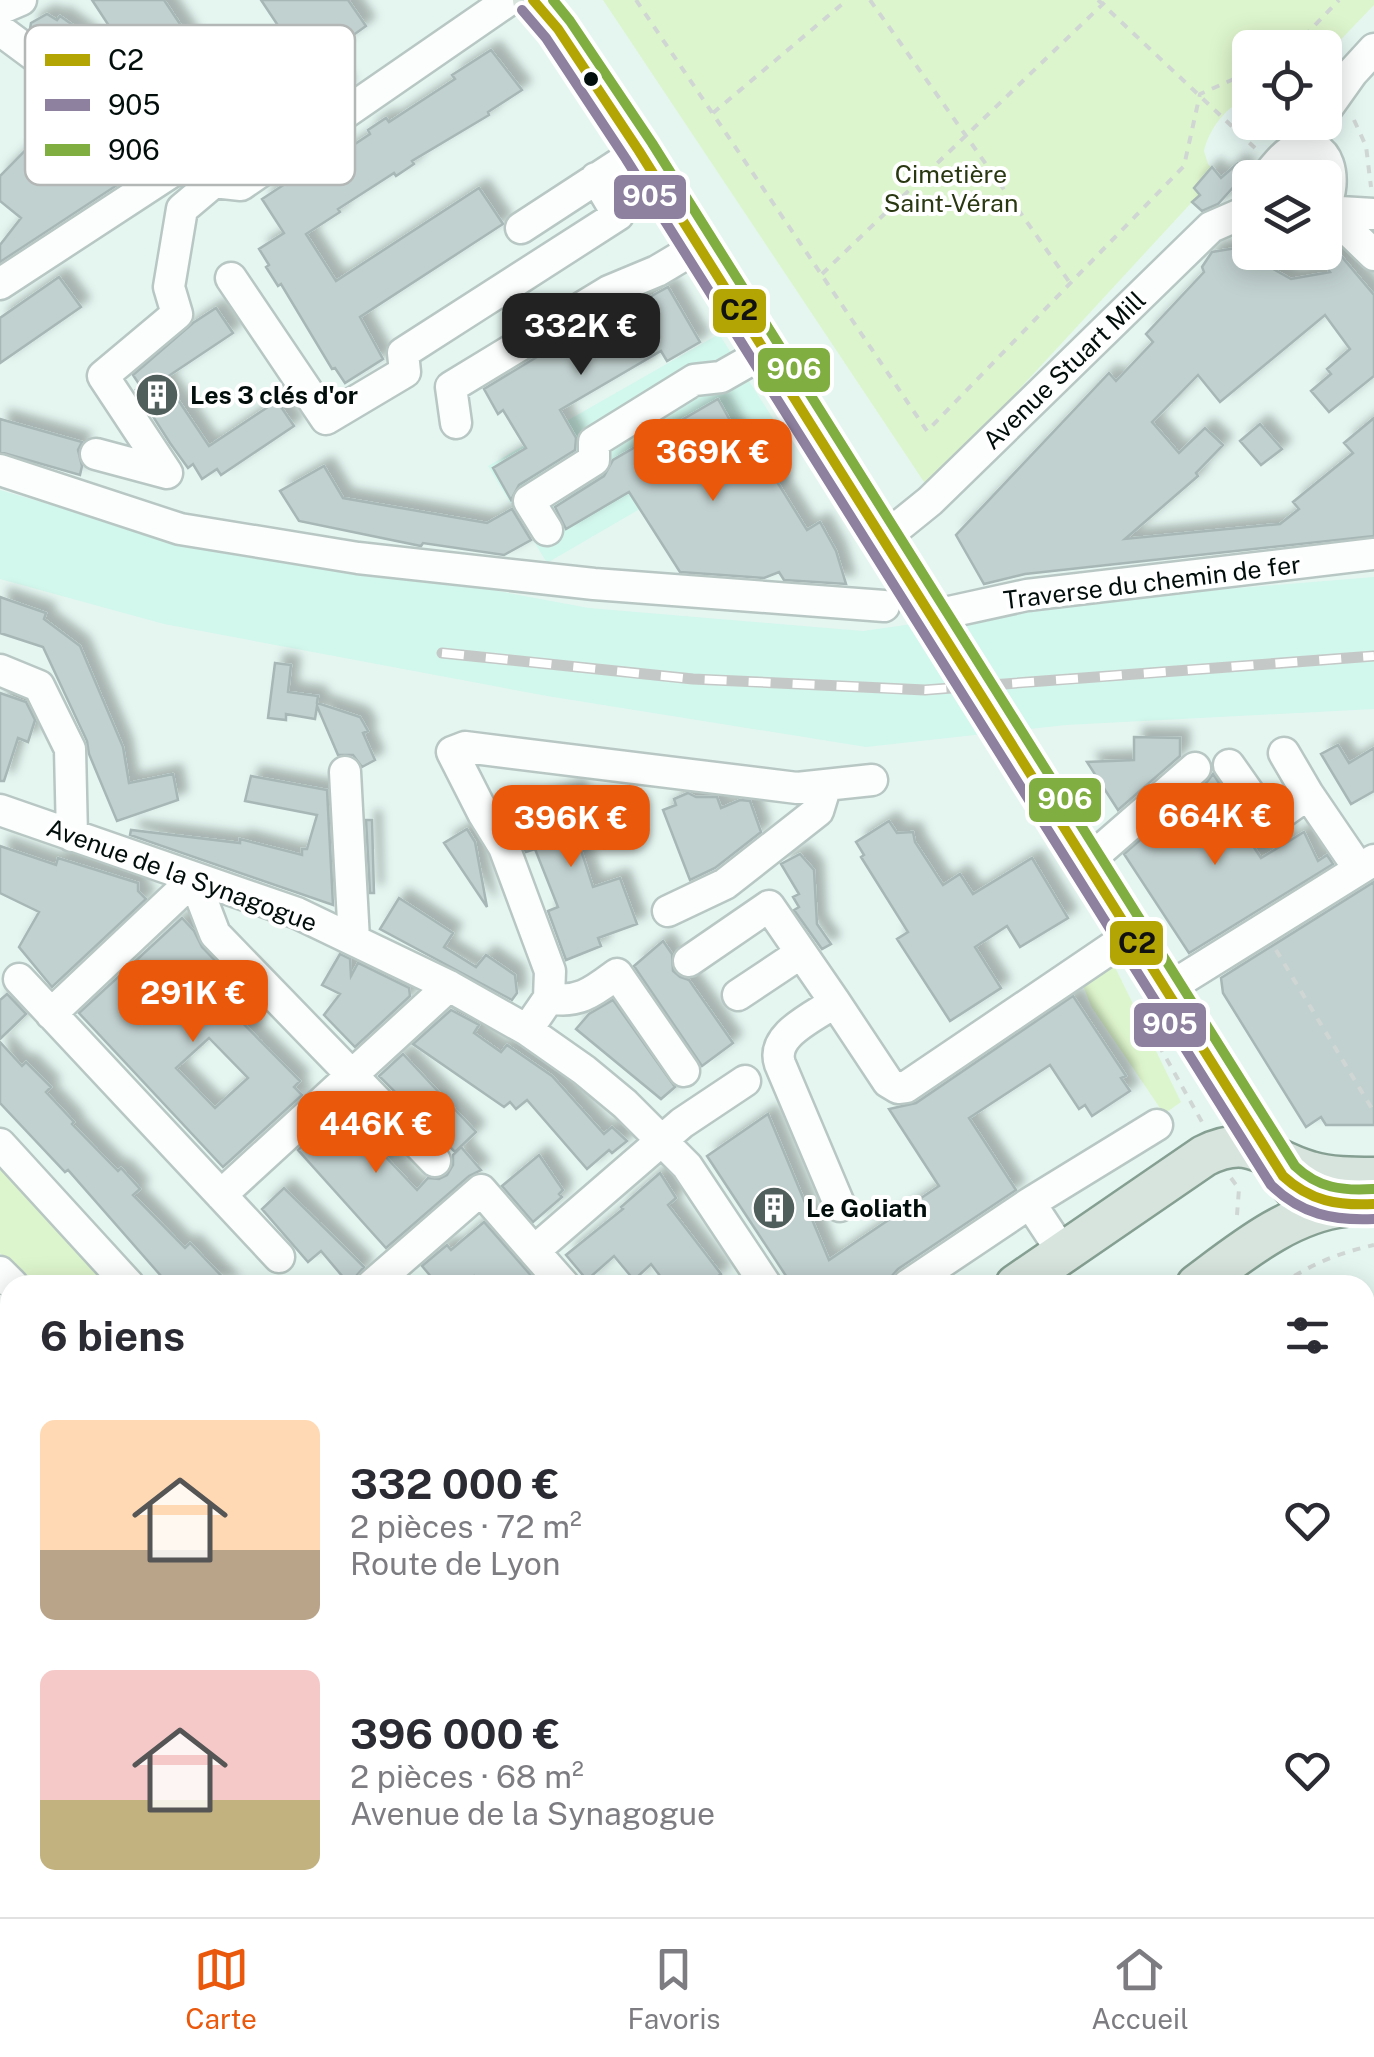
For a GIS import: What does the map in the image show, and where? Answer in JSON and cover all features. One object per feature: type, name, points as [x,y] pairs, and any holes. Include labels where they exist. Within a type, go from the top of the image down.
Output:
[{"type":"main road","points":[[533,0],[558,29],[639,151],[1271,1155],[1296,1190],[1356,1205]]},
{"type":"main road","points":[[1167,989],[1174,1027],[1212,1113],[1212,1143],[1218,1167]]},
{"type":"main road","points":[[1031,1275],[1218,1167],[1231,1145],[1254,1147],[1308,1172],[1374,1178]]},
{"type":"main road","points":[[1252,1244],[1272,1206],[1271,1155]]},
{"type":"main road","points":[[1210,1275],[1252,1244],[1294,1222],[1356,1205]]},
{"type":"street","points":[[0,10],[21,0]]},
{"type":"street","points":[[355,106],[509,0]]},
{"type":"street","points":[[0,30],[25,49]]},
{"type":"street","points":[[1342,104],[1352,73],[1374,49]]},
{"type":"street","points":[[1269,160],[1288,153],[1305,140]]},
{"type":"street","points":[[521,228],[639,151]]},
{"type":"street","points":[[231,278],[326,419],[404,372],[403,352],[618,215],[596,178]]},
{"type":"street","points":[[0,284],[151,185]]},
{"type":"street","points":[[96,454],[167,472],[103,376],[177,314],[170,287],[182,209],[210,185]]},
{"type":"street","points":[[1342,207],[1373,203]]},
{"type":"street","name":"Avenue Stuart Mill","points":[[884,540],[930,501],[1211,227],[1232,218]]},
{"type":"street","points":[[1342,223],[1374,256]]},
{"type":"street","points":[[456,423],[451,386],[608,291],[657,271],[698,246]]},
{"type":"street","points":[[547,530],[529,500],[594,460],[594,442],[694,380],[721,377],[765,352]]},
{"type":"street","points":[[0,470],[180,529],[358,558],[594,584],[884,606]]},
{"type":"street","name":"Traverse du chemin de fer","points":[[931,616],[1028,595],[1374,554]]},
{"type":"street","points":[[0,670],[39,686],[70,748],[72,836]]},
{"type":"street","points":[[527,1030],[549,998],[550,971],[504,847],[452,752],[464,746],[797,788],[872,780]]},
{"type":"street","points":[[1167,989],[1366,864],[1308,794],[1284,753]]},
{"type":"street","points":[[1230,765],[1268,822],[1308,794]]},
{"type":"street","points":[[1086,862],[1195,768]]},
{"type":"street","points":[[345,772],[354,940]]},
{"type":"street","points":[[668,911],[725,884],[818,811],[826,785]]},
{"type":"street","name":"Avenue de la Synagogue","points":[[0,810],[194,879],[238,890],[449,986],[527,1030],[625,1104],[686,1166],[759,1275]]},
{"type":"street","points":[[51,1014],[194,879],[215,934],[435,1161]]},
{"type":"street","points":[[689,961],[768,906],[888,1082],[898,1088],[906,1087],[1132,934]]},
{"type":"street","points":[[738,995],[801,953]]},
{"type":"street","points":[[549,998],[569,1002],[590,994],[617,974],[684,1071]]},
{"type":"street","points":[[19,979],[279,1257]]},
{"type":"street","points":[[221,1195],[449,986]]},
{"type":"street","points":[[834,1002],[782,1039],[777,1056],[840,1206]]},
{"type":"street","points":[[534,1251],[661,1142],[745,1081]]},
{"type":"street","points":[[923,1275],[1157,1125]]},
{"type":"street","points":[[0,1144],[120,1275]]},
{"type":"street","points":[[383,1275],[480,1190],[555,1275]]},
{"type":"street","points":[[1030,1203],[1063,1253]]},
{"type":"path","points":[[636,0],[927,431],[1184,166],[1200,94]]},
{"type":"path","points":[[713,114],[847,0]]},
{"type":"path","points":[[870,0],[1070,282]]},
{"type":"path","points":[[1311,30],[1339,0]]},
{"type":"path","points":[[822,274],[1103,1],[1200,94],[1258,160]]},
{"type":"path","points":[[1200,94],[1232,79]]},
{"type":"path","points":[[1342,117],[1366,146],[1373,203]]},
{"type":"path","points":[[1264,929],[1374,1112]]},
{"type":"path","points":[[1218,1167],[1240,1189],[1240,1201]]},
{"type":"path","points":[[1295,1275],[1344,1252],[1374,1245]]},
{"type":"shaded area","points":[[719,334],[779,428],[547,563],[488,466]]},
{"type":"shaded area","points":[[0,490],[152,534],[369,567],[589,608],[863,631],[1068,602],[1374,577],[1374,709],[1066,725],[866,747],[547,696],[164,624],[0,579]]},
{"type":"green space","name":"Cimetière Saint-Véran","points":[[603,0],[1374,0],[1374,5],[1342,38],[1342,30],[1232,30],[1232,108],[1220,118],[1204,151],[1217,175],[928,488]]},
{"type":"green space","points":[[1113,963],[1181,1102],[1164,1114],[1091,1006],[1082,983]]},
{"type":"green space","points":[[0,1162],[111,1275],[21,1275],[0,1253]]},
{"type":"building","points":[[92,0],[164,0],[181,25],[108,25]]},
{"type":"building","points":[[261,0],[348,0],[366,26],[355,34],[355,25],[278,25]]},
{"type":"building","points":[[47,14],[57,20],[60,16],[73,25],[31,25]]},
{"type":"building","points":[[491,50],[522,90],[489,115],[412,161],[414,164],[396,176],[394,173],[338,209],[340,212],[306,234],[336,281],[479,188],[503,224],[360,317],[383,359],[345,383],[266,267],[269,265],[259,249],[284,233],[262,199],[283,185],[355,185],[355,144],[386,118],[389,122],[455,79],[452,75]]},
{"type":"building","points":[[25,151],[25,185],[117,185],[0,262],[0,245],[21,218],[0,201],[0,176]]},
{"type":"building","points":[[1212,167],[1221,178],[1232,168],[1232,189],[1218,204],[1202,211],[1192,202],[1200,195],[1194,188]]},
{"type":"building","points":[[1232,249],[1232,270],[1275,270],[1291,279],[1342,270],[1342,257],[1374,295],[1374,376],[1329,412],[1311,391],[1331,374],[1327,369],[1350,349],[1325,315],[1220,402],[1198,375],[1152,422],[1179,453],[1205,428],[1223,445],[1196,473],[1198,476],[1125,539],[1280,524],[1299,509],[1293,502],[1353,453],[1344,443],[1374,418],[1374,536],[1025,574],[984,584],[956,535],[1109,373],[1116,381],[1153,342],[1146,334],[1204,272],[1202,267],[1212,252]]},
{"type":"building","points":[[59,277],[81,307],[0,363],[0,318]]},
{"type":"building","points":[[668,287],[700,342],[667,361],[661,351],[560,410],[576,438],[575,450],[519,485],[511,500],[493,468],[526,448],[503,410],[498,414],[484,389],[618,308]]},
{"type":"building","name":"Les 3 clés d'or","points":[[216,308],[233,333],[164,379],[209,446],[277,401],[294,426],[221,475],[217,469],[202,479],[193,464],[188,468],[170,443],[136,390],[141,387],[133,375]]},
{"type":"building","points":[[718,399],[745,447],[753,443],[807,530],[820,522],[836,551],[846,584],[784,580],[779,572],[764,578],[680,572],[629,492],[566,529],[555,507],[604,476],[613,460]]},
{"type":"building","points":[[0,419],[82,442],[78,450],[80,475],[0,452]]},
{"type":"building","points":[[1260,424],[1282,449],[1261,465],[1240,441]]},
{"type":"building","points":[[324,466],[343,498],[487,523],[512,509],[531,540],[504,555],[423,543],[421,546],[299,521],[280,491]]},
{"type":"building","points":[[0,597],[46,613],[44,619],[80,646],[123,747],[129,783],[173,774],[178,800],[117,821],[87,741],[43,647],[0,633]]},
{"type":"building","points":[[275,663],[291,665],[288,692],[318,696],[317,703],[360,717],[375,760],[362,767],[353,755],[338,755],[317,706],[315,719],[286,714],[286,720],[268,718]]},
{"type":"building","points":[[0,693],[26,702],[35,720],[28,742],[18,738],[4,781],[0,781]]},
{"type":"building","points":[[1134,737],[1180,738],[1180,756],[1118,810],[1087,762],[1134,760]]},
{"type":"building","points":[[1338,745],[1349,763],[1374,748],[1374,791],[1351,804],[1321,754]]},
{"type":"building","points":[[1213,774],[1221,786],[1216,790],[1261,858],[1304,832],[1318,861],[1327,855],[1333,864],[1189,953],[1124,854]]},
{"type":"building","points":[[251,776],[327,790],[333,905],[130,835],[131,830],[240,843],[240,839],[302,855],[317,815],[245,801]]},
{"type":"building","points":[[576,787],[583,807],[591,804],[604,838],[580,847],[593,887],[620,878],[637,924],[598,938],[601,946],[566,960],[548,911],[558,907],[535,849],[526,852],[503,807],[526,799],[528,804]]},
{"type":"building","points":[[688,793],[717,797],[721,808],[740,800],[750,801],[761,832],[715,868],[690,880],[663,810],[676,805],[674,799]]},
{"type":"building","points":[[366,820],[372,820],[374,893],[370,893]]},
{"type":"building","points":[[889,821],[897,833],[913,832],[915,842],[943,885],[960,874],[973,894],[1032,858],[1068,918],[1020,947],[1007,926],[975,947],[1001,988],[950,1021],[897,939],[908,932],[861,857],[864,855],[856,842]]},
{"type":"building","points":[[467,829],[475,842],[487,907],[444,843]]},
{"type":"building","points":[[0,846],[56,865],[58,858],[138,883],[138,891],[146,899],[52,987],[19,947],[39,912],[0,893]]},
{"type":"building","points":[[800,854],[814,870],[817,924],[831,944],[822,949],[794,910],[799,907],[793,897],[799,894],[781,864]]},
{"type":"building","points":[[1374,882],[1374,1125],[1326,1125],[1321,1117],[1306,1127],[1223,993],[1221,978]]},
{"type":"building","points":[[399,898],[453,933],[444,947],[476,967],[486,955],[515,975],[517,993],[512,1000],[380,929]]},
{"type":"building","points":[[182,918],[227,973],[209,989],[300,1081],[294,1087],[302,1095],[223,1167],[79,1013]],"holes":[[[209,1038],[248,1078],[215,1108],[176,1068]]]},
{"type":"building","points":[[663,941],[672,954],[673,971],[689,980],[733,1043],[702,1066],[634,966]]},
{"type":"building","points":[[340,954],[350,959],[351,976],[358,963],[409,988],[410,996],[355,1047],[324,1015],[340,994],[322,985]]},
{"type":"building","points":[[7,994],[26,1014],[0,1039],[0,1000]]},
{"type":"building","points":[[1073,996],[1126,1076],[1121,1078],[1130,1091],[1092,1116],[1085,1105],[1079,1109],[1050,1065],[969,1118],[1016,1190],[893,1275],[785,1275],[707,1156],[768,1114],[829,1260],[939,1186],[889,1109],[916,1103]]},
{"type":"building","points":[[613,1000],[675,1087],[661,1099],[576,1029],[589,1014]]},
{"type":"building","points":[[451,1010],[479,1025],[474,1033],[501,1052],[507,1045],[552,1076],[604,1134],[612,1127],[627,1141],[587,1169],[527,1100],[516,1109],[510,1102],[504,1107],[413,1044]]},
{"type":"building","points":[[0,1042],[22,1066],[26,1062],[51,1087],[46,1092],[72,1124],[140,1189],[133,1195],[185,1248],[190,1243],[220,1275],[160,1275],[68,1170],[65,1172],[0,1103]]},
{"type":"building","points":[[403,1054],[476,1132],[455,1152],[379,1076]]},
{"type":"building","points":[[351,1101],[376,1127],[366,1136],[417,1190],[428,1178],[447,1175],[453,1155],[461,1147],[481,1170],[386,1248],[298,1150]]},
{"type":"building","points":[[539,1155],[563,1190],[559,1194],[562,1197],[533,1222],[502,1186]]},
{"type":"building","points":[[660,1173],[676,1198],[668,1205],[721,1274],[659,1275],[651,1264],[639,1275],[630,1275],[614,1256],[593,1275],[583,1275],[566,1255]]},
{"type":"building","points":[[284,1188],[364,1267],[357,1275],[341,1275],[321,1251],[308,1262],[262,1209]]},
{"type":"building","points":[[484,1222],[530,1275],[430,1275],[422,1266],[447,1245],[451,1250]]},
{"type":"railway","points":[[442,653],[693,679],[925,690],[1374,656]]},
{"type":"transit line","name":"C2","points":[[533,0],[558,29],[639,151],[1283,1176],[1325,1200],[1374,1204]]},
{"type":"transit line","name":"906","points":[[553,0],[652,143],[1295,1166],[1331,1186],[1373,1189]]},
{"type":"transit line","name":"905","points":[[522,10],[546,38],[626,159],[1271,1185],[1294,1203],[1318,1214],[1374,1219]]},
{"type":"place","name":"Les 3 clés d'or","points":[[157,395]]},
{"type":"place","name":"Le Goliath","points":[[774,1208]]}]
